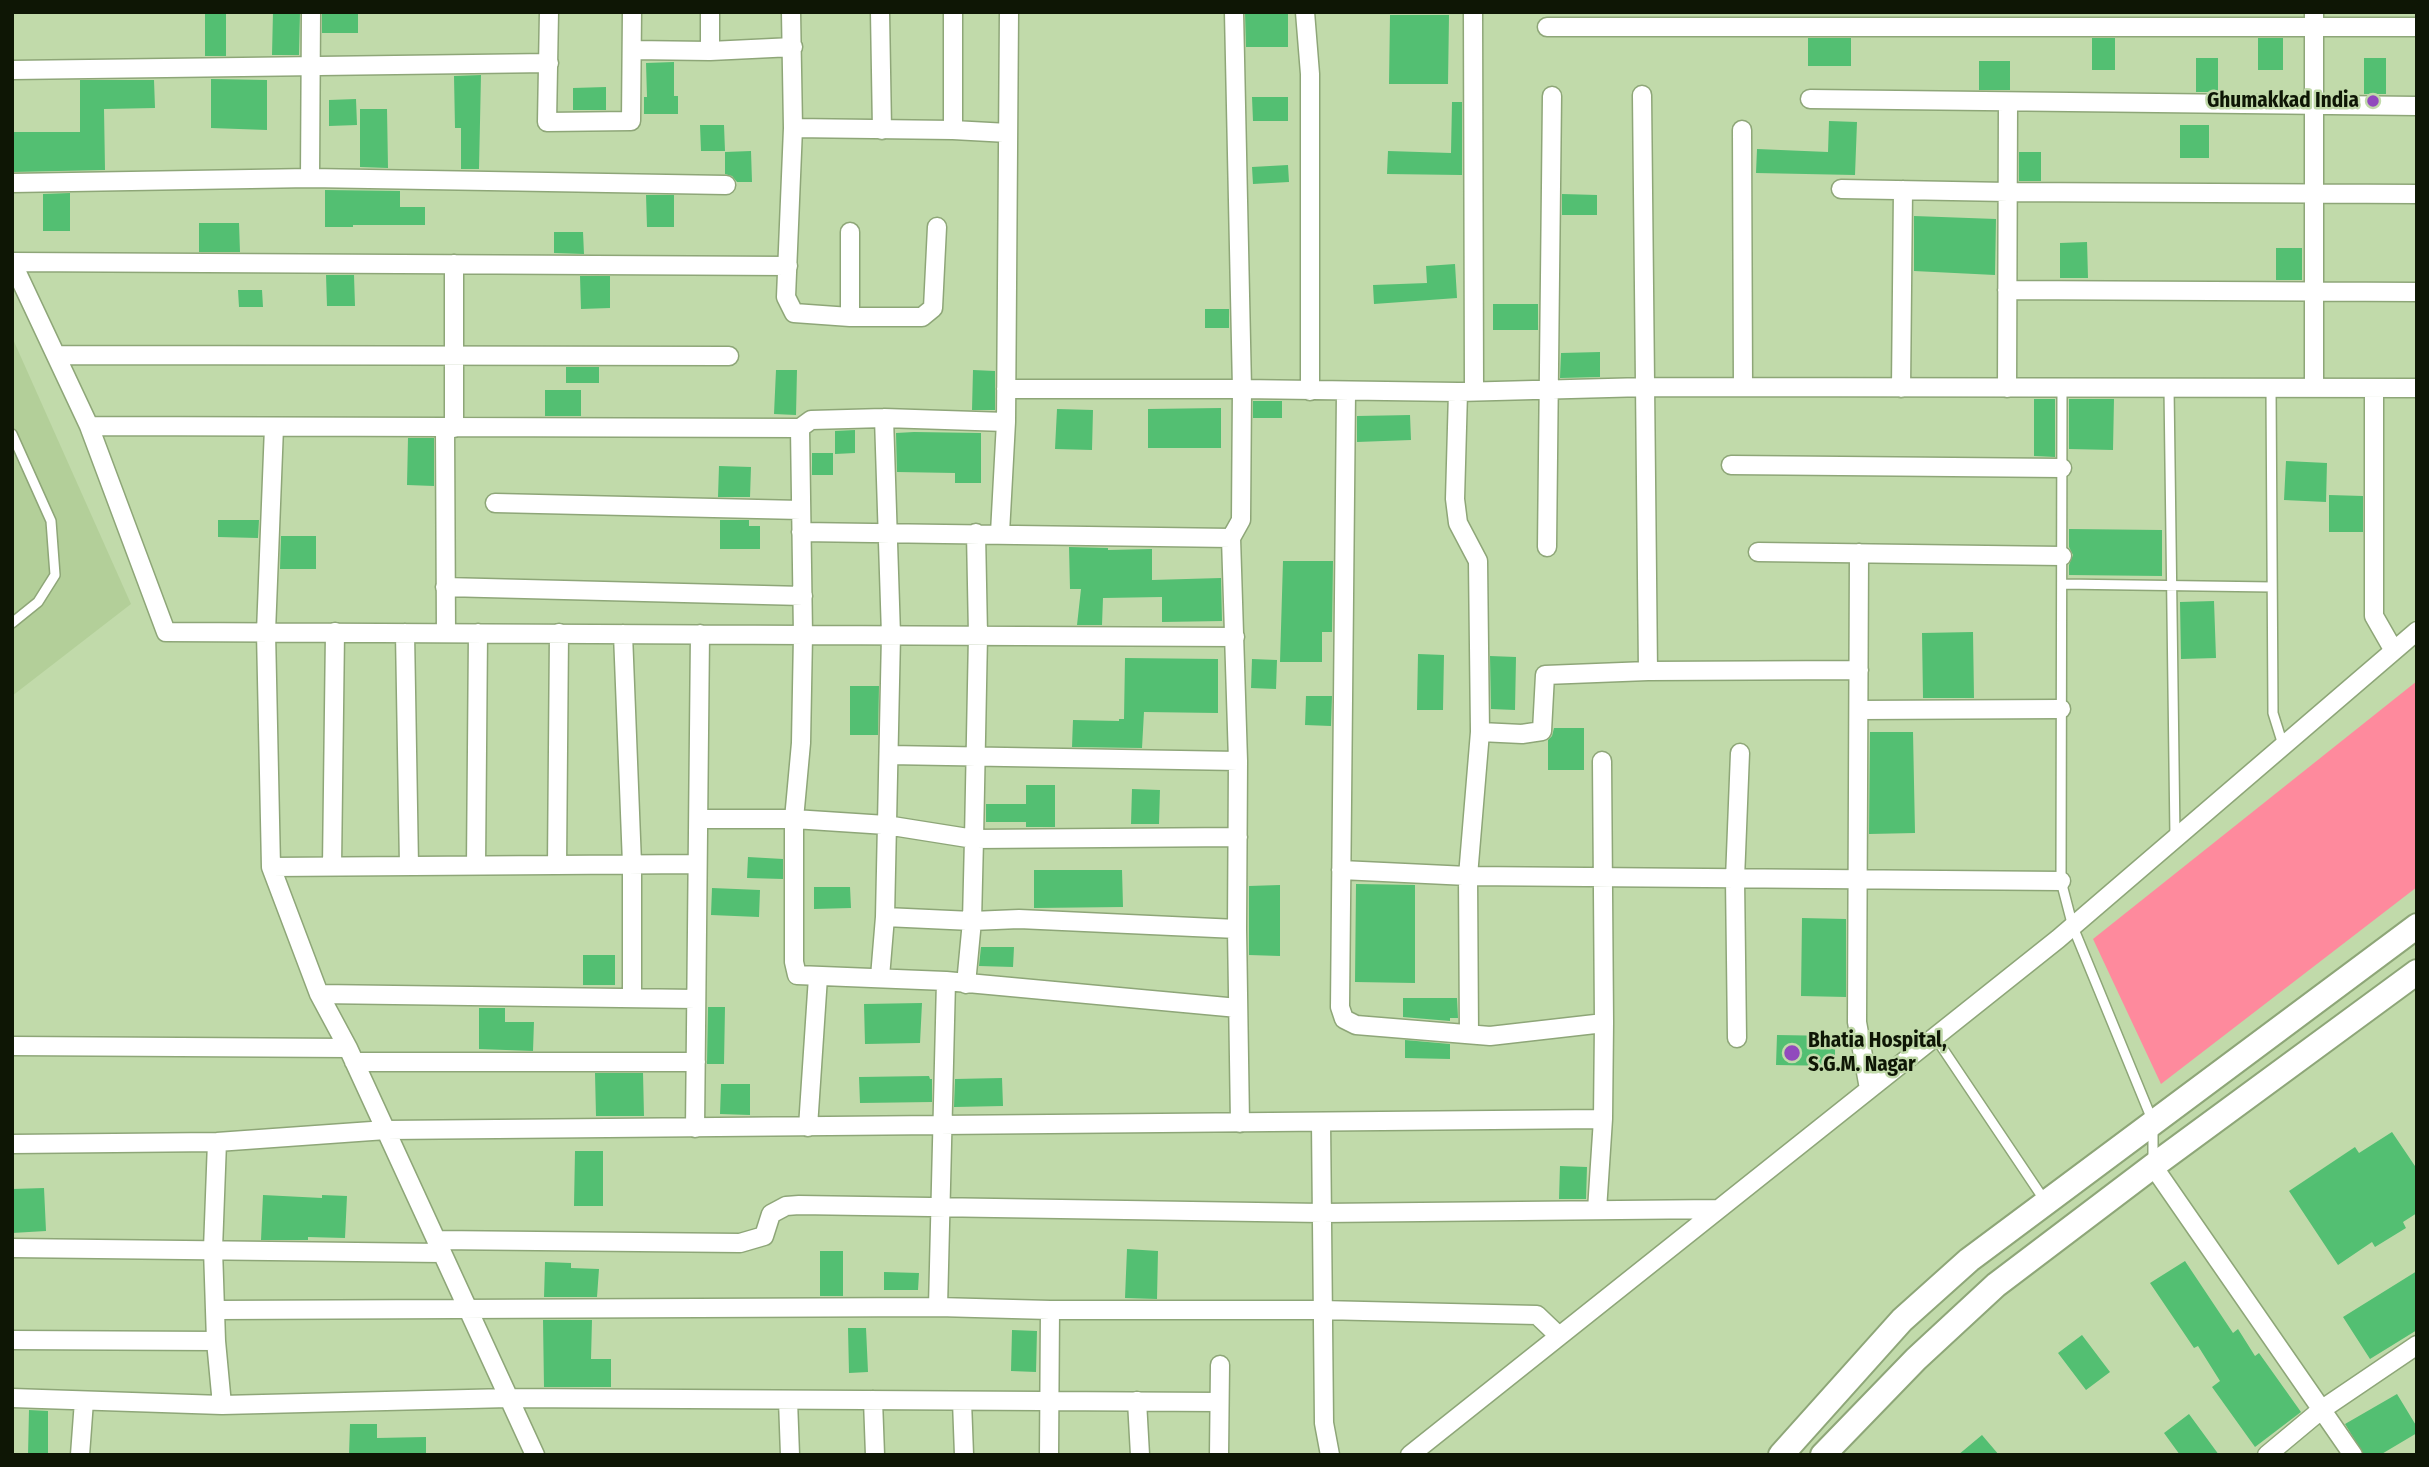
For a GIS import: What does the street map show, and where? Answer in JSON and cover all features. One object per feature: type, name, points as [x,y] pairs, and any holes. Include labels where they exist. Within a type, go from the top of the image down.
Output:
[{"type":"street","points":[[310,12],[310,178]]},
{"type":"street","points":[[550,12],[547,122],[631,121],[632,12]]},
{"type":"street","points":[[710,12],[710,51]]},
{"type":"street","points":[[791,12],[793,128],[786,297],[794,313],[850,317],[922,317],[933,308],[937,227]]},
{"type":"street","points":[[880,12],[882,130]]},
{"type":"street","points":[[953,12],[953,130]]},
{"type":"street","points":[[1000,533],[1006,422],[1009,12]]},
{"type":"street","points":[[1234,12],[1242,389],[1241,520],[1231,538],[1238,761],[1240,1123]]},
{"type":"street","points":[[1305,12],[1310,74],[1310,391]]},
{"type":"street","points":[[1469,1034],[1468,876],[1480,732],[1478,561],[1458,523],[1455,499],[1466,392],[1473,12]]},
{"type":"street","points":[[2314,20],[2314,387]]},
{"type":"street","points":[[1547,27],[2314,20],[2417,27]]},
{"type":"street","points":[[632,50],[710,51],[793,47]]},
{"type":"street","points":[[12,70],[549,63]]},
{"type":"street","points":[[1642,95],[1648,671]]},
{"type":"street","points":[[1547,547],[1552,96]]},
{"type":"street","points":[[1810,99],[2417,106]]},
{"type":"street","points":[[2007,388],[2008,103]]},
{"type":"street","points":[[793,128],[953,130],[1008,134]]},
{"type":"street","points":[[1742,130],[1744,387]]},
{"type":"street","points":[[12,183],[310,178],[726,185]]},
{"type":"street","points":[[1842,189],[2417,194]]},
{"type":"street","points":[[1901,388],[1903,190]]},
{"type":"street","points":[[850,232],[850,317]]},
{"type":"street","points":[[788,266],[12,262],[89,426],[166,632],[1235,637]]},
{"type":"street","points":[[446,633],[454,264]]},
{"type":"street","points":[[2007,290],[2417,292]]},
{"type":"street","points":[[57,355],[729,356]]},
{"type":"street","points":[[1006,389],[1466,392],[1646,387],[2417,388]]},
{"type":"street","points":[[2374,388],[2374,616],[2394,651]]},
{"type":"street","points":[[1346,392],[1340,1007],[1344,1019],[1356,1025],[1490,1036],[1604,1023]]},
{"type":"street","points":[[89,426],[800,428],[811,420],[884,418],[1006,422]]},
{"type":"street","points":[[880,977],[885,917],[891,635],[884,418]]},
{"type":"street","points":[[274,427],[266,632],[271,867],[319,994],[351,1055],[535,1455]]},
{"type":"street","points":[[800,428],[803,635],[801,743],[794,819],[794,962],[797,975],[946,981],[1238,1008]]},
{"type":"street","points":[[1731,465],[2062,468]]},
{"type":"street","points":[[495,503],[801,510]]},
{"type":"street","points":[[801,532],[1231,538]]},
{"type":"street","points":[[966,984],[972,921],[976,758],[976,533]]},
{"type":"street","points":[[1758,552],[2062,556]]},
{"type":"street","points":[[1859,554],[1857,1022],[1869,1089]]},
{"type":"street","points":[[445,587],[803,596]]},
{"type":"street","points":[[1410,1455],[2073,927],[2417,631]]},
{"type":"street","points":[[332,866],[335,632]]},
{"type":"street","points":[[405,633],[408,866]]},
{"type":"street","points":[[476,865],[478,633]]},
{"type":"street","points":[[557,865],[559,633]]},
{"type":"street","points":[[623,634],[632,864],[632,998]]},
{"type":"street","points":[[695,1128],[700,634]]},
{"type":"street","points":[[1480,732],[1522,734],[1542,731],[1545,675],[1648,671],[1859,670]]},
{"type":"street","points":[[1859,710],[2061,709]]},
{"type":"street","points":[[1737,1038],[1735,879],[1740,753]]},
{"type":"street","points":[[889,755],[1238,761]]},
{"type":"street","points":[[1597,1210],[1604,1023],[1602,761]]},
{"type":"street","points":[[699,819],[794,819],[886,825],[974,839],[1238,837]]},
{"type":"street","points":[[271,867],[698,864]]},
{"type":"street","points":[[1341,870],[1468,876],[2061,881]]},
{"type":"street","points":[[885,917],[972,921],[1019,919],[1237,929]]},
{"type":"street","points":[[1782,1455],[1902,1320],[1969,1259],[2417,926]]},
{"type":"street","points":[[1823,1455],[1916,1359],[1996,1285],[2417,972]]},
{"type":"street","points":[[808,1127],[818,977]]},
{"type":"street","points":[[938,1307],[946,981]]},
{"type":"street","points":[[319,994],[696,999]]},
{"type":"street","points":[[12,1045],[696,1062]]},
{"type":"street","points":[[12,1144],[217,1142],[386,1130],[1602,1119]]},
{"type":"street","points":[[1321,1122],[1324,1423],[1330,1455]]},
{"type":"street","points":[[217,1142],[212,1249],[222,1405]]},
{"type":"street","points":[[2153,1166],[2353,1455]]},
{"type":"street","points":[[12,1248],[212,1249],[740,1243],[764,1236],[771,1214],[786,1206],[1322,1213],[1719,1209]]},
{"type":"street","points":[[216,1310],[938,1307],[1050,1310],[1321,1310],[1537,1315],[1559,1336]]},
{"type":"street","points":[[1049,1455],[1050,1310]]},
{"type":"street","points":[[12,1340],[216,1341]]},
{"type":"street","points":[[2267,1455],[2321,1410],[2417,1345]]},
{"type":"street","points":[[1219,1455],[1220,1365]]},
{"type":"street","points":[[12,1398],[222,1405],[509,1398],[1219,1402]]},
{"type":"street","points":[[788,1399],[790,1455]]},
{"type":"street","points":[[873,1400],[875,1455]]},
{"type":"street","points":[[80,1455],[84,1401]]},
{"type":"street","points":[[962,1401],[964,1455]]},
{"type":"street","points":[[1137,1401],[1140,1455]]},
{"type":"lane","points":[[2062,388],[2061,881],[2073,927],[2153,1122],[2153,1166]]},
{"type":"lane","points":[[2169,388],[2175,838]]},
{"type":"lane","points":[[2271,388],[2273,713],[2284,746]]},
{"type":"lane","points":[[12,434],[51,522],[55,575],[38,602],[12,623]]},
{"type":"lane","points":[[2062,584],[2272,587]]},
{"type":"lane","points":[[1935,1037],[2046,1202]]},
{"type":"shaded area","points":[[12,337],[131,604],[12,696]]},
{"type":"shaded area","points":[[2417,681],[2417,887],[2161,1084],[2093,939]]},
{"type":"building","points":[[205,12],[226,12],[226,56],[205,56]]},
{"type":"building","points":[[273,12],[300,12],[299,55],[272,55]]},
{"type":"building","points":[[322,12],[358,12],[358,33],[322,33]]},
{"type":"building","points":[[1245,12],[1288,12],[1288,47],[1246,47]]},
{"type":"building","points":[[1390,15],[1449,15],[1448,84],[1389,84]]},
{"type":"building","points":[[1808,38],[1851,38],[1851,66],[1808,66]]},
{"type":"building","points":[[2092,38],[2115,38],[2115,70],[2092,70]]},
{"type":"building","points":[[2258,38],[2283,38],[2283,70],[2258,70]]},
{"type":"building","points":[[2196,58],[2218,58],[2218,92],[2196,92]]},
{"type":"building","points":[[2364,58],[2386,58],[2386,94],[2364,94]]},
{"type":"building","points":[[1979,61],[2010,61],[2010,90],[1979,90]]},
{"type":"building","points":[[674,62],[674,96],[678,96],[678,114],[644,114],[644,97],[647,97],[646,63]]},
{"type":"building","points":[[481,75],[479,169],[461,169],[461,128],[455,128],[454,76]]},
{"type":"building","points":[[211,79],[267,80],[267,130],[211,128]]},
{"type":"building","points":[[80,80],[154,80],[155,108],[104,109],[105,170],[12,172],[12,132],[80,132]]},
{"type":"building","points":[[606,87],[606,110],[573,110],[573,88]]},
{"type":"building","points":[[1252,97],[1288,97],[1288,121],[1253,121]]},
{"type":"building","points":[[356,99],[357,125],[329,126],[329,100]]},
{"type":"building","points":[[1452,102],[1462,102],[1462,175],[1387,174],[1388,151],[1451,153]]},
{"type":"building","points":[[360,109],[387,109],[388,168],[360,167]]},
{"type":"building","points":[[1829,121],[1857,122],[1855,175],[1756,173],[1757,149],[1828,152]]},
{"type":"building","points":[[700,125],[724,125],[725,151],[701,151]]},
{"type":"building","points":[[2180,125],[2209,125],[2209,158],[2180,158]]},
{"type":"building","points":[[751,151],[752,182],[737,182],[732,176],[725,174],[725,152]]},
{"type":"building","points":[[2019,152],[2041,152],[2041,181],[2019,181]]},
{"type":"building","points":[[1288,165],[1289,182],[1253,184],[1252,167]]},
{"type":"building","points":[[325,190],[400,191],[400,207],[425,207],[425,225],[325,227]]},
{"type":"building","points":[[70,193],[70,231],[43,231],[43,194]]},
{"type":"building","points":[[1562,194],[1597,195],[1597,215],[1562,215]]},
{"type":"building","points":[[646,195],[674,195],[674,227],[647,227]]},
{"type":"building","points":[[1914,216],[1996,219],[1995,275],[1914,271]]},
{"type":"building","points":[[199,223],[239,223],[240,252],[199,252]]},
{"type":"building","points":[[554,232],[583,232],[584,254],[554,253]]},
{"type":"building","points":[[2087,242],[2088,278],[2060,278],[2060,243]]},
{"type":"building","points":[[2276,248],[2302,248],[2302,280],[2276,280]]},
{"type":"building","points":[[1455,264],[1457,298],[1374,304],[1373,285],[1427,283],[1426,266]]},
{"type":"building","points":[[326,275],[354,275],[355,306],[327,306]]},
{"type":"building","points":[[580,276],[610,276],[610,308],[581,309]]},
{"type":"building","points":[[238,290],[262,290],[263,307],[239,307]]},
{"type":"building","points":[[1493,304],[1538,304],[1538,330],[1493,330]]},
{"type":"building","points":[[1205,309],[1229,309],[1229,328],[1205,328]]},
{"type":"building","points":[[1600,352],[1600,377],[1560,378],[1561,353]]},
{"type":"building","points":[[566,367],[599,367],[599,383],[566,383]]},
{"type":"building","points":[[776,370],[797,370],[796,415],[774,414]]},
{"type":"building","points":[[973,370],[995,371],[995,410],[972,410]]},
{"type":"building","points":[[545,390],[581,390],[581,416],[545,416]]},
{"type":"building","points":[[2034,399],[2055,399],[2055,457],[2034,456]]},
{"type":"building","points":[[2069,399],[2114,399],[2113,450],[2069,449]]},
{"type":"building","points":[[1253,401],[1282,401],[1282,418],[1253,418]]},
{"type":"building","points":[[1221,408],[1221,448],[1148,448],[1148,409]]},
{"type":"building","points":[[1057,409],[1093,410],[1092,450],[1055,449]]},
{"type":"building","points":[[1410,415],[1411,440],[1357,442],[1357,416]]},
{"type":"building","points":[[855,430],[855,453],[835,454],[835,431]]},
{"type":"building","points":[[896,433],[981,433],[981,483],[955,483],[955,473],[897,472]]},
{"type":"building","points":[[408,438],[434,438],[434,486],[407,485]]},
{"type":"building","points":[[812,453],[833,453],[833,475],[812,475]]},
{"type":"building","points":[[2286,461],[2327,463],[2326,502],[2284,500]]},
{"type":"building","points":[[719,466],[751,467],[750,497],[718,497]]},
{"type":"building","points":[[2329,495],[2363,496],[2363,532],[2329,532]]},
{"type":"building","points":[[218,520],[259,520],[258,538],[218,537]]},
{"type":"building","points":[[720,520],[749,520],[749,526],[760,526],[760,549],[720,549]]},
{"type":"building","points":[[2069,529],[2162,530],[2162,576],[2069,575],[2073,555],[2069,547]]},
{"type":"building","points":[[281,536],[316,536],[316,569],[280,569]]},
{"type":"building","points":[[1069,547],[1152,549],[1152,580],[1221,578],[1222,621],[1162,622],[1162,597],[1103,598],[1102,625],[1077,625],[1081,589],[1070,589]]},
{"type":"building","points":[[1283,561],[1333,561],[1332,632],[1322,632],[1322,662],[1280,662]]},
{"type":"building","points":[[2214,601],[2216,658],[2181,659],[2180,602]]},
{"type":"building","points":[[1973,632],[1974,698],[1923,698],[1922,633]]},
{"type":"building","points":[[1418,654],[1444,655],[1443,710],[1417,710]]},
{"type":"building","points":[[1490,656],[1516,657],[1515,710],[1491,709]]},
{"type":"building","points":[[1125,658],[1218,659],[1218,713],[1144,712],[1142,748],[1072,747],[1073,720],[1124,719]]},
{"type":"building","points":[[1252,659],[1277,660],[1276,689],[1251,688]]},
{"type":"building","points":[[850,686],[879,686],[878,735],[850,735]]},
{"type":"building","points":[[1306,696],[1332,696],[1331,726],[1305,725]]},
{"type":"building","points":[[1554,728],[1584,728],[1584,770],[1548,770],[1548,740]]},
{"type":"building","points":[[1870,732],[1913,732],[1915,833],[1869,834]]},
{"type":"building","points":[[1026,785],[1055,785],[1055,827],[1026,827],[1026,822],[986,822],[986,804],[1026,804]]},
{"type":"building","points":[[1132,789],[1160,790],[1159,824],[1131,824]]},
{"type":"building","points":[[748,857],[783,859],[783,879],[747,878]]},
{"type":"building","points":[[1034,870],[1122,870],[1123,907],[1034,908]]},
{"type":"building","points":[[1356,884],[1415,885],[1415,983],[1355,982]]},
{"type":"building","points":[[1280,885],[1280,956],[1249,955],[1249,886]]},
{"type":"building","points":[[814,887],[850,887],[851,908],[814,909]]},
{"type":"building","points":[[712,888],[760,890],[759,917],[711,915]]},
{"type":"building","points":[[1802,918],[1846,919],[1846,997],[1801,996]]},
{"type":"building","points":[[981,947],[1014,947],[1013,967],[979,966]]},
{"type":"building","points":[[583,955],[615,955],[615,985],[583,985]]},
{"type":"building","points":[[1403,998],[1457,998],[1458,1018],[1450,1018],[1450,1021],[1403,1017]]},
{"type":"building","points":[[922,1003],[920,1043],[865,1044],[864,1004]]},
{"type":"building","points":[[708,1007],[725,1007],[724,1064],[707,1064]]},
{"type":"building","points":[[479,1008],[505,1008],[505,1022],[534,1022],[533,1051],[479,1049]]},
{"type":"building","points":[[1777,1035],[1835,1036],[1835,1066],[1776,1065]]},
{"type":"building","points":[[1405,1040],[1450,1044],[1450,1059],[1405,1058]]},
{"type":"building","points":[[595,1073],[643,1073],[644,1116],[596,1116]]},
{"type":"building","points":[[929,1076],[932,1079],[932,1102],[860,1103],[859,1077]]},
{"type":"building","points":[[1002,1078],[1003,1106],[954,1107],[955,1079]]},
{"type":"building","points":[[721,1084],[750,1084],[750,1115],[720,1114]]},
{"type":"building","points":[[2392,1132],[2417,1169],[2417,1213],[2403,1222],[2406,1228],[2375,1247],[2372,1242],[2338,1265],[2289,1191],[2355,1147],[2359,1153]]},
{"type":"building","points":[[575,1151],[603,1151],[603,1206],[574,1206]]},
{"type":"building","points":[[1560,1166],[1587,1167],[1586,1199],[1559,1199]]},
{"type":"building","points":[[44,1188],[46,1231],[12,1233],[12,1189]]},
{"type":"building","points":[[263,1195],[322,1198],[322,1195],[347,1196],[345,1238],[261,1240]]},
{"type":"building","points":[[1127,1249],[1158,1251],[1157,1299],[1125,1298]]},
{"type":"building","points":[[820,1251],[843,1251],[843,1296],[820,1296]]},
{"type":"building","points":[[2185,1261],[2233,1333],[2238,1329],[2255,1356],[2259,1353],[2301,1412],[2255,1447],[2212,1387],[2220,1381],[2198,1346],[2194,1348],[2150,1283]]},
{"type":"building","points":[[545,1262],[571,1263],[571,1268],[599,1269],[597,1297],[544,1297]]},
{"type":"building","points":[[2417,1271],[2417,1330],[2370,1359],[2343,1317]]},
{"type":"building","points":[[884,1272],[919,1273],[918,1290],[884,1290]]},
{"type":"building","points":[[543,1320],[592,1320],[591,1359],[611,1359],[611,1387],[544,1387]]},
{"type":"building","points":[[848,1328],[866,1328],[868,1372],[849,1373]]},
{"type":"building","points":[[1012,1330],[1037,1331],[1036,1372],[1011,1371]]},
{"type":"building","points":[[2082,1335],[2110,1372],[2086,1390],[2058,1353]]},
{"type":"building","points":[[2397,1394],[2417,1427],[2417,1433],[2380,1455],[2364,1455],[2345,1424]]},
{"type":"building","points":[[29,1410],[48,1411],[48,1455],[28,1455]]},
{"type":"building","points":[[2189,1414],[2219,1455],[2180,1455],[2164,1433]]},
{"type":"building","points":[[350,1424],[377,1424],[377,1438],[426,1437],[426,1455],[349,1455]]},
{"type":"building","points":[[1982,1435],[1999,1455],[1958,1455]]},
{"type":"place","name":"Ghumakkad India","points":[[2373,101]]},
{"type":"place","name":"Bhatia Hospital, S.G.M. Nagar","points":[[1792,1053]]}]
